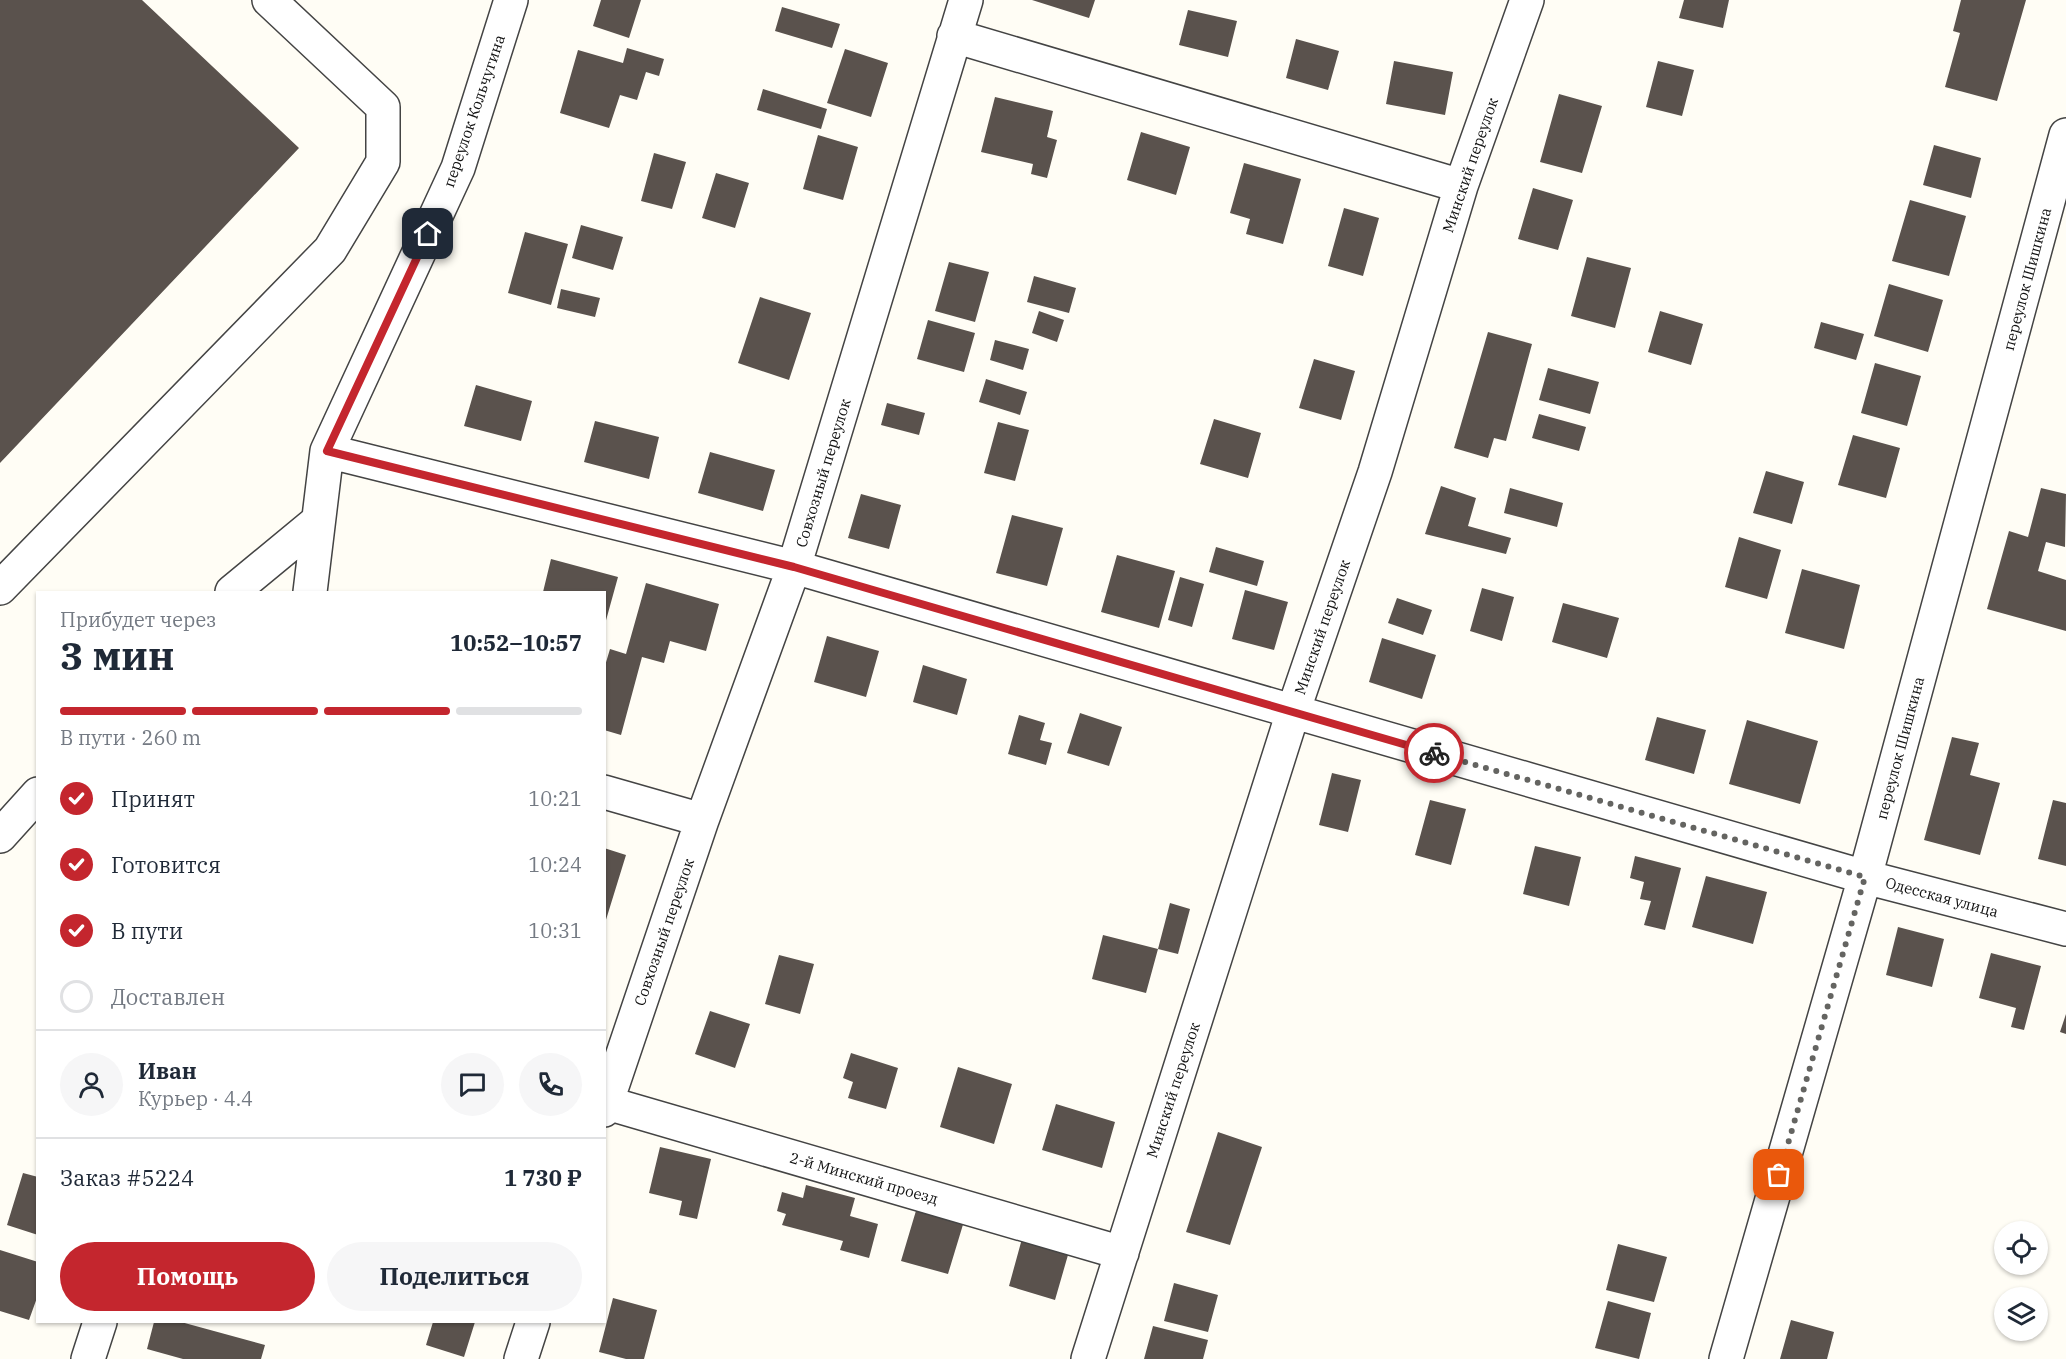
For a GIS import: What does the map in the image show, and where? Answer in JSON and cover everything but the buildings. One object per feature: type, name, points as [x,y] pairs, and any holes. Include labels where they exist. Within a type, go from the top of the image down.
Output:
[{"type":"street","points":[[0,588],[330,250],[383,162],[383,107],[269,0]]},
{"type":"street","name":"переулок Кольчугина","points":[[309,591],[327,451],[458,168],[511,0]]},
{"type":"street","name":"Совхозный переулок","points":[[606,1107],[702,820],[794,567],[966,0]]},
{"type":"street","name":"Минский переулок","points":[[1088,1359],[1293,712],[1375,472],[1461,186],[1527,0]]},
{"type":"street","points":[[954,36],[1461,186]]},
{"type":"street","name":"переулок Шишкина","points":[[1726,1359],[1865,877],[2066,135]]},
{"type":"street","name":"Одесская улица","points":[[327,451],[794,567],[1865,877],[2066,929]]},
{"type":"street","points":[[233,591],[318,521]]},
{"type":"street","points":[[606,793],[702,820]]},
{"type":"street","points":[[0,836],[36,796]]},
{"type":"street","name":"2-й Минский проезд","points":[[606,1107],[1122,1252]]},
{"type":"street","points":[[88,1359],[100,1323]]},
{"type":"street","points":[[521,1359],[533,1323]]},
{"type":"way so far","points":[[1434,753],[1865,877],[1779,1175]]},
{"type":"route","points":[[428,234],[327,451],[794,567],[1434,753]]}]
